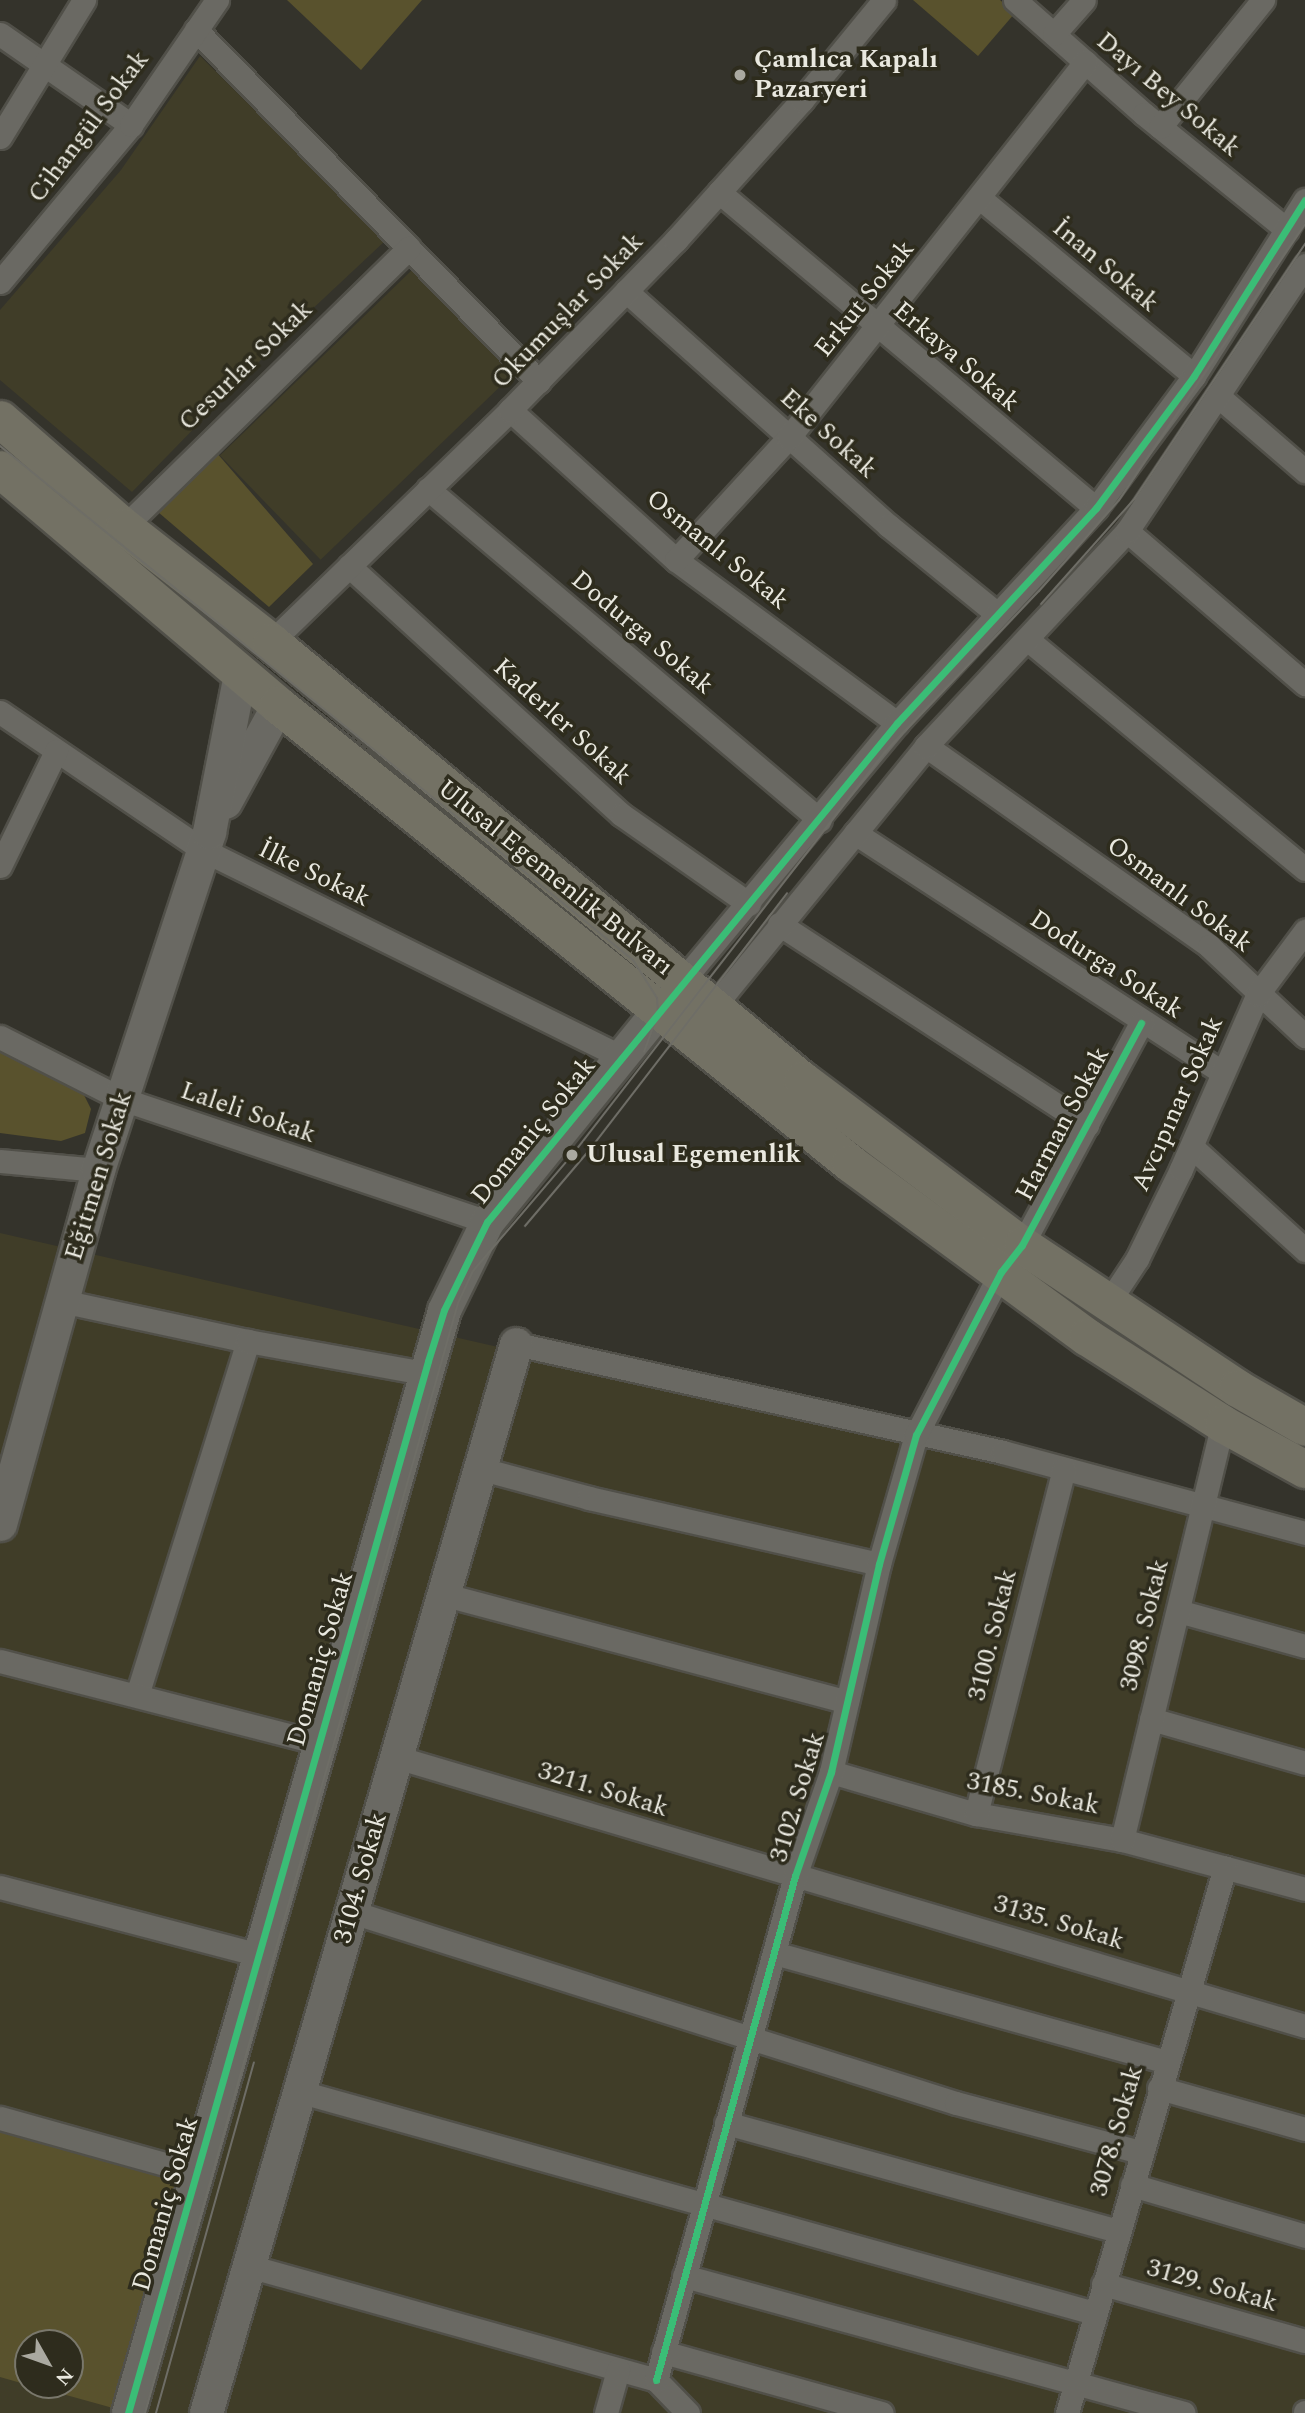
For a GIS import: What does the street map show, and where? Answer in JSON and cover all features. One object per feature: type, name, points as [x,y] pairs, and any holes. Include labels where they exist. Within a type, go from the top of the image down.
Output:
[{"type":"main road","name":"Ulusal Egemenlik Bulvarı","points":[[0,419],[124,527],[271,642],[451,795],[683,980],[802,1080],[1012,1258],[1087,1337],[1223,1424],[1305,1469]]},
{"type":"main road","name":"Ulusal Egemenlik Bulvarı","points":[[0,469],[240,674],[690,1039],[850,1163],[1012,1258],[1108,1303],[1237,1388],[1305,1427]]},
{"type":"street","points":[[0,137],[84,0]]},
{"type":"street","name":"Cihangül Sokak","points":[[0,282],[131,125],[217,0]]},
{"type":"street","name":"Okumuşlar Sokak","points":[[271,642],[539,382],[626,291],[719,192],[884,0]]},
{"type":"street","name":"Dayı Bey Sokak","points":[[1015,0],[1160,127],[1287,230]]},
{"type":"street","points":[[1054,34],[1084,0]]},
{"type":"street","points":[[1160,127],[1262,0]]},
{"type":"street","points":[[196,30],[539,382]]},
{"type":"street","points":[[0,34],[131,125]]},
{"type":"street","name":"Erkut Sokak","points":[[676,560],[789,437],[981,198],[1085,62]]},
{"type":"street","name":"Erkaya Sokak","points":[[719,192],[1096,508]]},
{"type":"street","name":"İnan Sokak","points":[[981,198],[1194,376]]},
{"type":"street","points":[[683,980],[820,820],[897,723],[1096,508],[1194,376],[1305,200]]},
{"type":"street","name":"Cesurlar Sokak","points":[[124,527],[409,248]]},
{"type":"street","points":[[690,1039],[779,924],[926,746],[1127,531],[1305,265]]},
{"type":"street","name":"Eke Sokak","points":[[626,291],[789,437],[996,613]]},
{"type":"street","points":[[1218,396],[1305,471]]},
{"type":"street","name":"Osmanlı Sokak","points":[[510,410],[676,560],[897,723]]},
{"type":"street","name":"Dodurga Sokak","points":[[428,489],[820,820]]},
{"type":"street","points":[[1127,531],[1305,684]]},
{"type":"street","name":"Kaderler Sokak","points":[[349,566],[622,814],[749,904]]},
{"type":"street","points":[[1027,639],[1305,869]]},
{"type":"street","name":"Eğitmen Sokak","points":[[0,1524],[98,1170],[206,841],[240,674]]},
{"type":"street","name":"Eğitmen Sokak","points":[[206,841],[278,705]]},
{"type":"street","name":"İlke Sokak","points":[[0,712],[56,751],[206,841],[621,1057]]},
{"type":"street","name":"Osmanlı Sokak","points":[[926,746],[1209,946],[1305,1036]]},
{"type":"street","points":[[0,866],[56,751]]},
{"type":"street","name":"Dodurga Sokak","points":[[855,833],[1141,1023],[1223,1073]]},
{"type":"street","points":[[779,924],[1087,1125]]},
{"type":"street","name":"Avcıpınar Sokak","points":[[1108,1303],[1136,1259],[1192,1147],[1258,994],[1305,931]]},
{"type":"street","name":"Domaniç Sokak","points":[[128,2413],[444,1310],[486,1222],[683,980]]},
{"type":"street","name":"Harman Sokak","points":[[1012,1258],[1141,1023]]},
{"type":"street","name":"Laleli Sokak","points":[[0,1037],[122,1099],[486,1222]]},
{"type":"street","points":[[1192,1147],[1305,1250]]},
{"type":"street","points":[[0,1161],[98,1170]]},
{"type":"street","name":"3102. Sokak","points":[[656,2380],[795,1876],[831,1772],[879,1564],[916,1435],[1012,1258]]},
{"type":"street","points":[[61,1301],[248,1341],[424,1373]]},
{"type":"street","points":[[137,1695],[248,1341]]},
{"type":"street","points":[[516,1344],[1064,1469],[1202,1508],[1305,1533]]},
{"type":"street","name":"3104. Sokak","points":[[206,2413],[252,2267],[478,1468],[516,1344]]},
{"type":"street","name":"3098. Sokak","points":[[1122,1840],[1223,1424]]},
{"type":"street","points":[[478,1468],[589,1498],[879,1564]]},
{"type":"street","name":"3100. Sokak","points":[[976,1814],[1064,1469]]},
{"type":"street","points":[[442,1594],[847,1702]]},
{"type":"street","points":[[1178,1611],[1305,1646]]},
{"type":"street","points":[[0,1661],[319,1743]]},
{"type":"street","points":[[1151,1719],[1305,1763]]},
{"type":"street","name":"3211. Sokak","points":[[396,1757],[795,1876]]},
{"type":"street","name":"3185. Sokak","points":[[831,1772],[976,1814],[1122,1840],[1305,1889]]},
{"type":"street","name":"3078. Sokak","points":[[1067,2413],[1117,2231],[1225,1867]]},
{"type":"street","name":"3135. Sokak","points":[[795,1876],[1060,1950],[1188,1993],[1305,2026]]},
{"type":"street","points":[[0,1887],[260,1955]]},
{"type":"street","points":[[352,1912],[956,2103],[1140,2152]]},
{"type":"street","points":[[774,1953],[1166,2062]]},
{"type":"street","points":[[1159,2088],[1305,2129]]},
{"type":"street","points":[[301,2092],[1094,2313]]},
{"type":"street","points":[[0,2118],[197,2173]]},
{"type":"street","points":[[726,2123],[1117,2231]]},
{"type":"street","points":[[1132,2185],[1305,2236]]},
{"type":"street","points":[[252,2267],[656,2380],[688,2413]]},
{"type":"street","points":[[684,2276],[1184,2413]]},
{"type":"street","name":"3129. Sokak","points":[[1103,2284],[1305,2341]]},
{"type":"street","points":[[663,2352],[882,2413]]},
{"type":"street","points":[[606,2413],[618,2370]]},
{"type":"shaded area","points":[[287,0],[422,0],[361,70]]},
{"type":"shaded area","points":[[913,0],[1000,0],[1015,13],[978,56]]},
{"type":"shaded area","points":[[200,56],[386,240],[291,329],[132,492],[0,380],[0,310],[121,170]]},
{"type":"shaded area","points":[[412,270],[513,374],[321,560],[220,455]]},
{"type":"shaded area","points":[[216,452],[313,564],[269,607],[158,512]]},
{"type":"shaded area","points":[[0,1050],[83,1093],[91,1109],[85,1133],[61,1141],[0,1133]]},
{"type":"shaded area","points":[[0,1233],[1305,1532],[1305,2413],[0,2413]]},
{"type":"shaded area","points":[[0,2121],[185,2172],[113,2408],[81,2399],[84,2399],[84,2329],[14,2329],[14,2381],[0,2377]]},
{"type":"tram line","points":[[145,2413],[458,1303],[473,1271],[572,1155],[885,752],[1039,591],[1119,500],[1305,224]]},
{"type":"tram line","points":[[1041,604],[1135,498],[1305,244]]},
{"type":"tram line","points":[[0,446],[633,960],[657,998],[658,1013],[644,1052]]},
{"type":"tram line","points":[[525,1226],[587,1153],[787,893]]},
{"type":"tram line","points":[[156,2413],[254,2062]]},
{"type":"cycle path","points":[[128,2413],[428,1361],[444,1310],[487,1222],[897,723],[1096,508],[1194,376],[1305,200]]},
{"type":"cycle path","points":[[656,2380],[795,1876],[831,1772],[879,1564],[916,1435],[1001,1272],[1022,1245],[1141,1023]]},
{"type":"place","name":"Çamlıca Kapalı Pazaryeri","points":[[740,75]]},
{"type":"place","name":"Ulusal Egemenlik","points":[[572,1155]]}]
